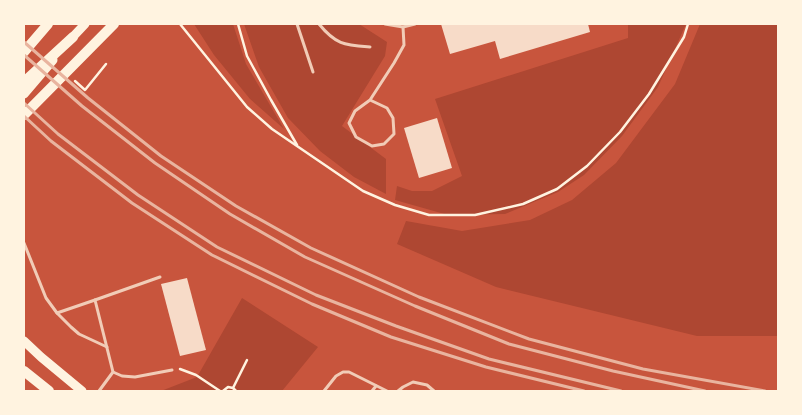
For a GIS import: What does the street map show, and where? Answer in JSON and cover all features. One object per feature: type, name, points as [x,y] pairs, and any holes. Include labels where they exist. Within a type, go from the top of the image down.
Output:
[{"type":"highway","points":[[24,52],[48,24]]},
{"type":"highway","points":[[24,115],[114,24]]},
{"type":"highway","points":[[24,82],[72,37]]},
{"type":"highway","points":[[24,372],[49,391]]},
{"type":"main road","points":[[24,94],[72,37],[85,24]]},
{"type":"main road","points":[[24,341],[82,391]]},
{"type":"main road","points":[[24,347],[41,357]]},
{"type":"lane","points":[[297,24],[313,72]]},
{"type":"lane","points":[[319,24],[336,40],[350,45],[370,47]]},
{"type":"lane","points":[[385,24],[403,27],[415,24]]},
{"type":"lane","points":[[370,100],[387,108],[393,118],[394,134],[384,144],[372,146],[356,137],[349,123],[355,111],[370,100],[394,63],[404,45],[403,27]]},
{"type":"lane","points":[[24,243],[46,298],[57,313],[79,334],[107,347]]},
{"type":"lane","points":[[57,313],[160,277]]},
{"type":"lane","points":[[95,300],[113,372],[99,391]]},
{"type":"lane","points":[[113,372],[122,376],[134,377],[172,370]]},
{"type":"lane","points":[[324,391],[336,376],[342,372],[349,372],[388,391]]},
{"type":"lane","points":[[398,391],[413,382],[427,385],[434,391]]},
{"type":"lane","points":[[372,391],[376,386]]},
{"type":"path","points":[[180,24],[247,107],[272,129],[363,191],[395,205],[429,215],[476,215],[523,204],[556,189],[563,184],[587,166],[620,132],[649,94],[684,37],[688,24]]},
{"type":"path","points":[[238,24],[247,56],[298,146]]},
{"type":"path","points":[[85,90],[106,64]]},
{"type":"path","points":[[233,388],[247,360]]},
{"type":"path","points":[[172,370],[179,369],[196,375],[215,390],[221,391],[228,387],[233,388],[236,391]]},
{"type":"shaded area","points":[[194,24],[233,24],[246,64],[284,129],[250,99],[214,55]]},
{"type":"shaded area","points":[[244,24],[359,24],[387,42],[385,56],[342,126],[386,159],[386,194],[354,177],[320,151],[288,118],[259,67]]},
{"type":"shaded area","points":[[628,24],[686,24],[658,87],[622,136],[584,175],[558,192],[505,214],[448,215],[395,200],[397,186],[412,191],[432,191],[462,176],[435,99],[628,38]]},
{"type":"shaded area","points":[[700,24],[778,24],[778,336],[697,336],[496,287],[397,244],[406,221],[462,231],[530,220],[572,200],[616,163],[675,84]]},
{"type":"shaded area","points":[[242,298],[318,347],[282,391],[161,391],[197,377]]},
{"type":"building","points":[[441,24],[588,24],[590,32],[500,59],[495,41],[450,54]]},
{"type":"building","points":[[437,118],[452,168],[419,178],[404,128]]},
{"type":"building","points":[[187,278],[206,350],[180,356],[161,284]]},
{"type":"railway","points":[[24,42],[88,98],[161,156],[236,206],[311,248],[419,297],[529,339],[643,369],[765,391]]},
{"type":"railway","points":[[24,55],[82,106],[155,163],[230,214],[305,257],[415,306],[509,344],[613,371],[705,391]]},
{"type":"railway","points":[[24,103],[58,134],[138,195],[217,247],[316,295],[396,326],[489,359],[621,391]]},
{"type":"railway","points":[[24,116],[51,141],[132,203],[212,255],[312,304],[391,337],[486,367],[584,391]]}]
